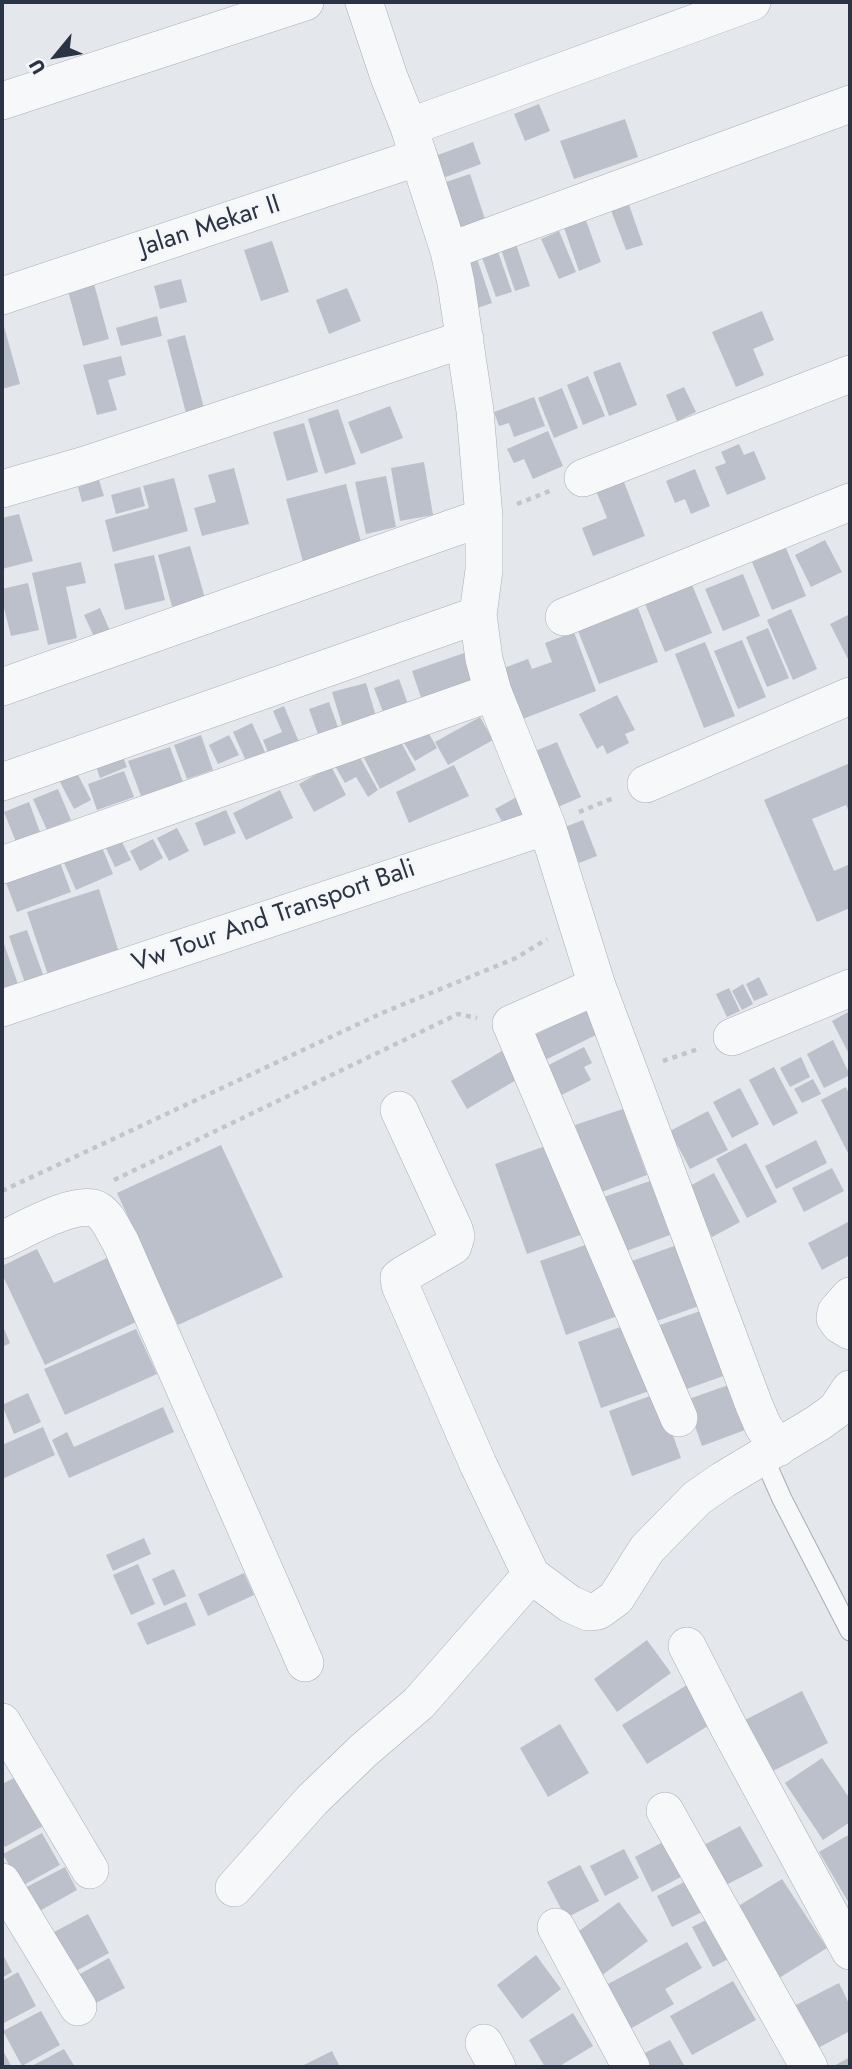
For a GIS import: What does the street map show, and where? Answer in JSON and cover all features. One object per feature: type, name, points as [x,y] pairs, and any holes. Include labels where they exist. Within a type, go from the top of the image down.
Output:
[{"type":"street","points":[[2,101],[305,2]]},
{"type":"street","points":[[363,2],[414,142],[449,251],[475,411],[484,517],[484,570],[478,615],[484,659],[493,692],[547,825],[597,986],[771,1452]]},
{"type":"street","name":"Jalan Mekar II","points":[[2,296],[414,142],[752,2]]},
{"type":"street","points":[[449,251],[850,104]]},
{"type":"street","points":[[2,489],[98,461],[465,340]]},
{"type":"street","points":[[583,478],[850,374]]},
{"type":"street","points":[[564,617],[850,502]]},
{"type":"street","points":[[2,687],[484,517]]},
{"type":"street","points":[[2,782],[478,615]]},
{"type":"street","points":[[2,865],[493,692]]},
{"type":"street","points":[[646,784],[850,696]]},
{"type":"street","name":"Vw Tour And Transport Bali","points":[[2,1009],[547,825]]},
{"type":"street","points":[[597,986],[510,1024],[679,1418]]},
{"type":"street","points":[[732,1037],[850,988]]},
{"type":"street","points":[[398,1110],[456,1236],[453,1246],[403,1275],[399,1281],[478,1464],[531,1575],[570,1604],[588,1612],[598,1611],[617,1598],[647,1549],[697,1498],[836,1410],[850,1389]]},
{"type":"street","points":[[2,1240],[74,1208],[88,1207],[99,1211],[120,1241],[305,1662]]},
{"type":"street","points":[[850,1296],[836,1312],[835,1318],[850,1331]]},
{"type":"street","points":[[234,1888],[312,1800],[419,1703],[531,1575]]},
{"type":"street","points":[[687,1646],[850,1951]]},
{"type":"street","points":[[2,1722],[90,1870]]},
{"type":"street","points":[[665,1811],[809,2067]]},
{"type":"street","points":[[2,1882],[78,2007]]},
{"type":"street","points":[[556,1927],[631,2067]]},
{"type":"lane","points":[[771,1452],[782,1499],[850,1631]]},
{"type":"path","points":[[484,517],[583,478]]},
{"type":"path","points":[[547,825],[646,784]]},
{"type":"path","points":[[2,1191],[382,1013],[516,958],[577,920]]},
{"type":"path","points":[[74,1208],[89,1192],[458,1014],[510,1024]]},
{"type":"path","points":[[629,1073],[732,1037]]},
{"type":"building","points":[[539,104],[550,131],[525,141],[514,114]]},
{"type":"building","points":[[625,119],[638,157],[574,179],[560,141]]},
{"type":"building","points":[[473,142],[481,164],[443,178],[435,156]]},
{"type":"building","points":[[470,174],[486,222],[461,230],[446,182]]},
{"type":"building","points":[[627,199],[643,245],[626,250],[609,205]]},
{"type":"building","points":[[584,215],[601,262],[579,271],[562,222]]},
{"type":"building","points":[[559,231],[576,272],[559,279],[541,239]]},
{"type":"building","points":[[514,238],[530,286],[515,291],[499,243]]},
{"type":"building","points":[[272,241],[289,292],[261,301],[244,250]]},
{"type":"building","points":[[495,243],[512,292],[496,297],[479,249]]},
{"type":"building","points":[[474,250],[492,303],[472,310],[454,257]]},
{"type":"building","points":[[181,279],[187,302],[160,309],[154,286]]},
{"type":"building","points":[[93,280],[109,339],[83,346],[67,287]]},
{"type":"building","points":[[347,288],[361,321],[329,334],[316,300]]},
{"type":"building","points":[[762,311],[774,340],[753,349],[764,375],[736,387],[712,332]]},
{"type":"building","points":[[157,316],[162,336],[121,346],[116,328]]},
{"type":"building","points":[[2,319],[20,384],[2,389]]},
{"type":"building","points":[[185,335],[204,408],[186,413],[167,340]]},
{"type":"building","points":[[121,356],[126,375],[108,380],[117,410],[97,415],[83,365]]},
{"type":"building","points":[[620,362],[637,405],[609,416],[593,372]]},
{"type":"building","points":[[588,376],[605,416],[583,425],[567,385]]},
{"type":"building","points":[[684,387],[696,412],[677,421],[666,395]]},
{"type":"building","points":[[562,388],[578,428],[554,438],[538,398]]},
{"type":"building","points":[[534,397],[545,426],[514,437],[509,423],[499,426],[494,412]]},
{"type":"building","points":[[390,406],[403,438],[361,454],[348,422]]},
{"type":"building","points":[[338,409],[356,464],[325,474],[308,419]]},
{"type":"building","points":[[304,423],[318,472],[287,481],[273,432]]},
{"type":"building","points":[[548,431],[563,466],[533,479],[524,459],[514,463],[507,449]]},
{"type":"building","points":[[739,444],[744,455],[754,451],[766,479],[727,495],[715,467],[726,463],[721,452]]},
{"type":"building","points":[[424,462],[433,515],[400,521],[391,468]]},
{"type":"building","points":[[234,468],[249,524],[202,536],[194,508],[216,502],[208,475]]},
{"type":"building","points":[[695,469],[710,506],[691,514],[685,499],[675,503],[666,481]]},
{"type":"building","points":[[386,476],[396,527],[366,534],[355,482]]},
{"type":"building","points":[[622,477],[645,536],[593,556],[582,528],[607,518],[595,488]]},
{"type":"building","points":[[174,478],[188,531],[113,552],[105,520],[149,508],[143,486]]},
{"type":"building","points":[[99,480],[104,496],[82,502],[78,487]]},
{"type":"building","points":[[346,484],[362,546],[303,562],[286,499]]},
{"type":"building","points":[[140,487],[145,506],[116,514],[111,495]]},
{"type":"building","points":[[19,514],[33,561],[2,569],[2,518]]},
{"type":"building","points":[[825,540],[842,572],[811,587],[795,555]]},
{"type":"building","points":[[190,546],[207,605],[174,614],[158,555]]},
{"type":"building","points":[[786,548],[806,596],[772,610],[752,562]]},
{"type":"building","points":[[154,555],[165,600],[125,610],[114,564]]},
{"type":"building","points":[[81,562],[86,583],[66,587],[77,638],[48,645],[32,573]]},
{"type":"building","points":[[743,574],[760,616],[723,631],[705,589]]},
{"type":"building","points":[[690,580],[712,633],[665,652],[643,599]]},
{"type":"building","points":[[28,583],[39,630],[11,636],[2,589]]},
{"type":"building","points":[[100,608],[111,633],[95,639],[84,615]]},
{"type":"building","points":[[638,608],[658,662],[599,684],[578,631]]},
{"type":"building","points":[[791,609],[817,669],[793,680],[767,620]]},
{"type":"building","points":[[850,614],[850,663],[830,624]]},
{"type":"building","points":[[768,628],[789,678],[767,687],[746,637]]},
{"type":"building","points":[[574,632],[596,691],[512,723],[493,672],[528,659],[532,669],[552,662],[545,643]]},
{"type":"building","points":[[742,640],[766,697],[738,709],[714,651]]},
{"type":"building","points":[[705,642],[735,716],[704,728],[675,654]]},
{"type":"building","points":[[467,652],[478,683],[423,703],[412,671]]},
{"type":"building","points":[[399,679],[408,704],[383,712],[374,688]]},
{"type":"building","points":[[366,683],[376,716],[342,725],[332,692]]},
{"type":"building","points":[[617,695],[635,730],[625,734],[629,743],[607,754],[603,745],[597,749],[579,714]]},
{"type":"building","points":[[329,702],[339,730],[319,737],[309,709]]},
{"type":"building","points":[[284,706],[299,742],[269,755],[263,740],[282,732],[273,711]]},
{"type":"building","points":[[480,717],[493,740],[448,765],[435,742]]},
{"type":"building","points":[[252,723],[265,752],[246,761],[233,732]]},
{"type":"building","points":[[427,730],[437,748],[415,761],[404,743]]},
{"type":"building","points":[[201,735],[213,770],[187,779],[174,745]]},
{"type":"building","points":[[229,735],[239,755],[218,764],[209,745]]},
{"type":"building","points":[[400,740],[416,770],[380,789],[364,758]]},
{"type":"building","points":[[557,742],[581,797],[558,807],[533,752]]},
{"type":"building","points":[[170,747],[183,782],[141,796],[128,761]]},
{"type":"building","points":[[358,754],[378,790],[368,797],[356,777],[345,783],[335,766]]},
{"type":"building","points":[[122,755],[127,767],[100,778],[96,766]]},
{"type":"building","points":[[850,763],[850,814],[846,805],[812,819],[834,871],[850,864],[850,908],[817,922],[764,800]]},
{"type":"building","points":[[454,765],[469,796],[409,823],[396,792]]},
{"type":"building","points":[[331,766],[346,795],[314,812],[299,784]]},
{"type":"building","points":[[76,771],[91,800],[74,809],[59,780]]},
{"type":"building","points":[[124,771],[134,797],[97,810],[88,784]]},
{"type":"building","points":[[58,789],[71,820],[47,830],[33,799]]},
{"type":"building","points":[[280,790],[293,818],[246,840],[233,813]]},
{"type":"building","points":[[526,792],[537,812],[506,829],[495,809]]},
{"type":"building","points":[[29,802],[40,832],[16,842],[4,812]]},
{"type":"building","points":[[226,810],[236,833],[204,846],[195,823]]},
{"type":"building","points":[[583,820],[597,856],[579,863],[565,827]]},
{"type":"building","points":[[177,828],[189,851],[169,861],[157,838]]},
{"type":"building","points":[[119,836],[131,860],[115,867],[104,844]]},
{"type":"building","points":[[153,839],[163,858],[140,871],[130,851]]},
{"type":"building","points":[[99,840],[113,874],[76,890],[61,856]]},
{"type":"building","points":[[59,860],[71,892],[17,912],[5,880]]},
{"type":"building","points":[[99,889],[121,959],[50,981],[27,912]]},
{"type":"building","points":[[27,930],[46,983],[27,989],[9,936]]},
{"type":"building","points":[[2,938],[21,993],[2,999]]},
{"type":"building","points":[[759,977],[768,995],[754,1001],[746,984]]},
{"type":"building","points":[[743,984],[753,1004],[742,1010],[732,991]]},
{"type":"building","points":[[729,988],[740,1011],[727,1017],[716,994]]},
{"type":"building","points":[[586,1009],[598,1034],[539,1063],[527,1039]]},
{"type":"building","points":[[850,1011],[850,1056],[832,1021]]},
{"type":"building","points":[[833,1040],[850,1075],[824,1088],[807,1054]]},
{"type":"building","points":[[584,1047],[592,1063],[584,1067],[591,1080],[552,1100],[537,1071]]},
{"type":"building","points":[[507,1048],[523,1076],[467,1109],[451,1081]]},
{"type":"building","points":[[801,1057],[810,1077],[790,1087],[780,1068]]},
{"type":"building","points":[[774,1067],[798,1113],[773,1126],[749,1080]]},
{"type":"building","points":[[813,1079],[821,1094],[802,1103],[794,1089]]},
{"type":"building","points":[[846,1087],[850,1096],[850,1157],[821,1100]]},
{"type":"building","points":[[740,1088],[759,1124],[732,1138],[713,1102]]},
{"type":"building","points":[[623,1109],[647,1175],[599,1193],[575,1125]]},
{"type":"building","points":[[708,1111],[728,1150],[690,1169],[670,1131]]},
{"type":"building","points":[[816,1140],[827,1163],[776,1189],[765,1166]]},
{"type":"building","points":[[746,1143],[777,1202],[747,1218],[716,1159]]},
{"type":"building","points":[[551,1144],[583,1234],[527,1254],[495,1164]]},
{"type":"building","points":[[221,1145],[283,1277],[178,1325],[117,1193]]},
{"type":"building","points":[[832,1168],[844,1191],[804,1212],[792,1188]]},
{"type":"building","points":[[714,1173],[740,1222],[712,1237],[686,1188]]},
{"type":"building","points":[[650,1181],[670,1235],[621,1253],[601,1198]]},
{"type":"building","points":[[850,1221],[850,1255],[822,1270],[808,1243]]},
{"type":"building","points":[[591,1243],[617,1316],[566,1335],[540,1261]]},
{"type":"building","points":[[677,1245],[699,1306],[651,1323],[629,1262]]},
{"type":"building","points":[[37,1249],[54,1283],[107,1258],[138,1321],[45,1365],[2,1274],[2,1266]]},
{"type":"building","points":[[709,1308],[732,1373],[681,1391],[657,1326]]},
{"type":"building","points":[[2,1324],[10,1343],[2,1347]]},
{"type":"building","points":[[629,1324],[652,1390],[601,1408],[578,1342]]},
{"type":"building","points":[[136,1329],[157,1374],[65,1415],[44,1369]]},
{"type":"building","points":[[737,1382],[753,1427],[702,1446],[686,1400]]},
{"type":"building","points":[[28,1393],[41,1422],[14,1434],[2,1405]]},
{"type":"building","points":[[658,1393],[681,1458],[632,1476],[609,1411]]},
{"type":"building","points":[[163,1407],[174,1432],[69,1478],[52,1440],[67,1432],[74,1447]]},
{"type":"building","points":[[43,1427],[55,1455],[2,1479],[2,1445]]},
{"type":"building","points":[[144,1538],[151,1554],[113,1571],[106,1555]]},
{"type":"building","points":[[138,1564],[155,1604],[131,1615],[113,1575]]},
{"type":"building","points":[[174,1569],[186,1596],[164,1606],[152,1579]]},
{"type":"building","points":[[244,1573],[254,1595],[208,1616],[198,1594]]},
{"type":"building","points":[[186,1602],[196,1625],[147,1645],[137,1623]]},
{"type":"building","points":[[647,1640],[671,1673],[617,1712],[594,1679]]},
{"type":"building","points":[[687,1685],[711,1724],[647,1764],[622,1725]]},
{"type":"building","points":[[802,1691],[828,1743],[765,1775],[739,1723]]},
{"type":"building","points":[[560,1724],[589,1773],[548,1797],[520,1748]]},
{"type":"building","points":[[822,1758],[850,1799],[850,1822],[823,1840],[785,1783]]},
{"type":"building","points":[[16,1777],[43,1826],[5,1847],[2,1841],[2,1784]]},
{"type":"building","points":[[740,1826],[763,1866],[724,1886],[702,1846]]},
{"type":"building","points":[[42,1833],[60,1865],[20,1887],[3,1854]]},
{"type":"building","points":[[850,1834],[850,1905],[819,1852]]},
{"type":"building","points":[[663,1842],[681,1877],[652,1892],[635,1857]]},
{"type":"building","points":[[624,1849],[639,1878],[605,1896],[590,1866]]},
{"type":"building","points":[[580,1865],[599,1901],[566,1918],[547,1882]]},
{"type":"building","points":[[65,1867],[77,1890],[36,1913],[23,1889]]},
{"type":"building","points":[[782,1879],[827,1948],[776,1980],[732,1910]]},
{"type":"building","points":[[686,1881],[702,1912],[672,1927],[657,1896]]},
{"type":"building","points":[[619,1902],[648,1941],[601,1976],[572,1936]]},
{"type":"building","points":[[88,1914],[109,1953],[76,1971],[54,1932]]},
{"type":"building","points":[[712,1917],[732,1957],[713,1967],[692,1927]]},
{"type":"building","points":[[687,1942],[702,1968],[665,1989],[674,2004],[630,2029],[606,1985]]},
{"type":"building","points":[[2,1953],[12,1972],[2,1978]]},
{"type":"building","points":[[536,1955],[561,1989],[522,2019],[497,1985]]},
{"type":"building","points":[[109,1958],[125,1988],[94,2004],[78,1975]]},
{"type":"building","points":[[18,1972],[36,2006],[2,2024],[2,1981]]},
{"type":"building","points":[[733,1981],[756,2020],[692,2055],[670,2016]]},
{"type":"building","points":[[839,1983],[850,2006],[850,2031],[816,2049],[794,2006]]},
{"type":"building","points":[[41,2011],[60,2045],[22,2066],[3,2031]]},
{"type":"building","points":[[573,2013],[593,2046],[558,2067],[545,2067],[529,2040]]},
{"type":"building","points":[[670,2040],[685,2067],[642,2067],[637,2057]]},
{"type":"building","points":[[2,2049],[12,2067],[2,2067]]},
{"type":"building","points":[[64,2049],[75,2067],[30,2067]]},
{"type":"building","points":[[332,2051],[340,2067],[300,2067]]},
{"type":"building","points":[[850,2057],[850,2067],[832,2067]]}]
